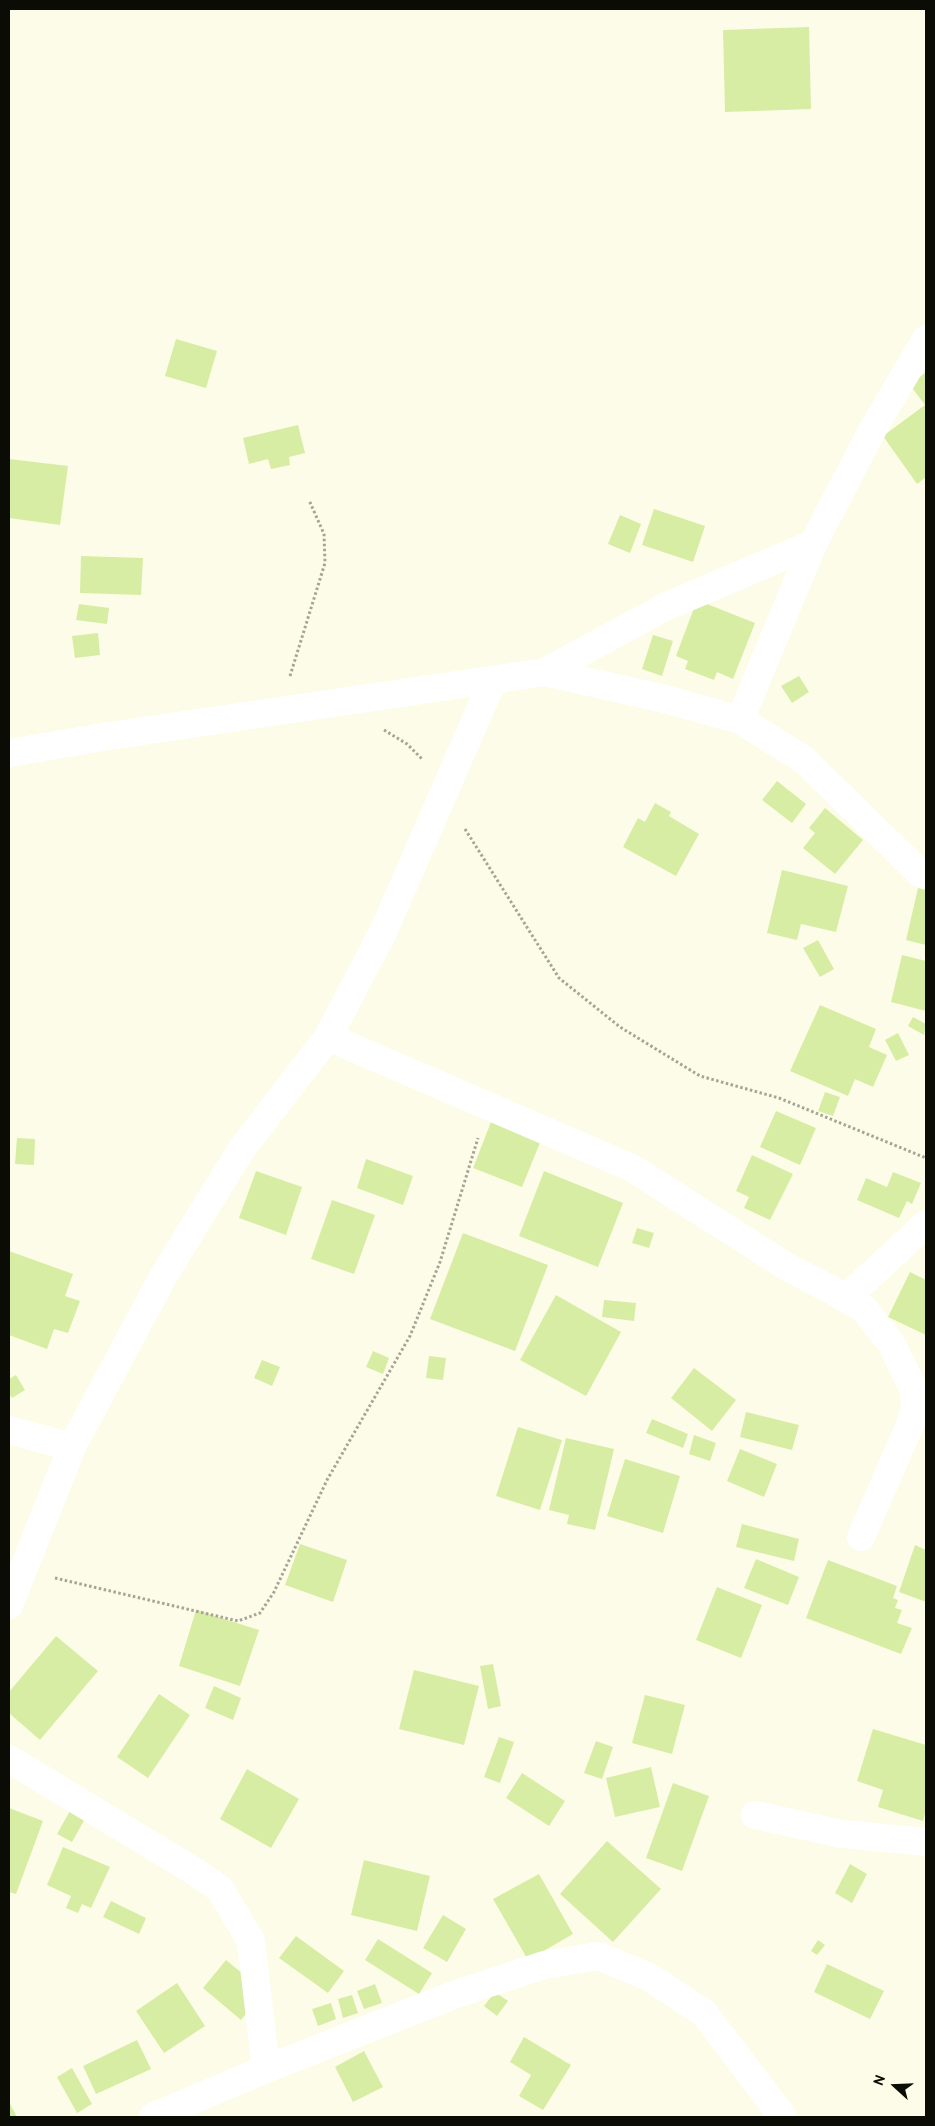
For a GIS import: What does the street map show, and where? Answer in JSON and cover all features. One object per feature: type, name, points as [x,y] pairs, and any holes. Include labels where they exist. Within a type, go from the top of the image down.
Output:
[{"type":"street","points":[[740,720],[813,544],[873,429],[926,339]]},
{"type":"street","points":[[9,753],[109,736],[545,672],[665,607],[813,544]]},
{"type":"street","points":[[545,672],[665,699],[740,720],[803,759],[920,873],[926,875]]},
{"type":"street","points":[[9,1605],[72,1447],[164,1274],[241,1150],[328,1037],[384,930],[493,680]]},
{"type":"street","points":[[328,1037],[632,1168],[789,1268],[864,1309],[891,1342],[914,1390],[915,1407],[910,1425],[861,1537]]},
{"type":"street","points":[[846,1298],[926,1224]]},
{"type":"street","points":[[9,1430],[72,1447]]},
{"type":"street","points":[[9,1759],[194,1871],[220,1889],[251,1941],[266,2070]]},
{"type":"street","points":[[755,1815],[842,1834],[926,1842]]},
{"type":"street","points":[[153,2117],[458,1993],[544,1965],[598,1956],[649,1977],[704,2014],[783,2117]]},
{"type":"path","points":[[279,712],[325,563],[324,534],[309,500]]},
{"type":"path","points":[[379,727],[407,744],[424,761],[559,978],[620,1027],[700,1076],[779,1098],[926,1158]]},
{"type":"path","points":[[23,1570],[238,1621],[260,1614],[274,1592],[327,1480],[410,1336],[440,1262],[488,1106]]},
{"type":"building","points":[[809,27],[811,109],[725,112],[723,30]]},
{"type":"building","points":[[176,339],[217,351],[206,388],[165,376]]},
{"type":"building","points":[[926,372],[926,477],[917,484],[883,436],[925,405],[910,385]]},
{"type":"building","points":[[298,425],[305,453],[289,457],[290,465],[271,469],[268,459],[249,464],[243,438]]},
{"type":"building","points":[[9,459],[68,466],[60,525],[9,518]]},
{"type":"building","points":[[654,509],[705,526],[693,562],[642,545]]},
{"type":"building","points":[[620,515],[641,524],[630,553],[608,544]]},
{"type":"building","points":[[81,556],[143,558],[141,595],[80,593]]},
{"type":"building","points":[[697,600],[755,623],[733,679],[717,672],[714,680],[685,669],[688,661],[676,656]]},
{"type":"building","points":[[79,604],[109,608],[107,624],[76,620]]},
{"type":"building","points":[[98,633],[100,655],[75,658],[72,636]]},
{"type":"building","points":[[653,635],[673,641],[662,676],[642,669]]},
{"type":"building","points":[[799,676],[809,692],[792,703],[781,686]]},
{"type":"building","points":[[777,781],[806,804],[792,823],[762,800]]},
{"type":"building","points":[[655,803],[671,812],[669,816],[699,834],[676,876],[623,847],[638,818],[645,822]]},
{"type":"building","points":[[825,808],[863,840],[835,874],[803,848],[815,833],[809,828]]},
{"type":"building","points":[[782,870],[848,886],[836,932],[801,924],[797,940],[767,933]]},
{"type":"building","points":[[918,888],[926,890],[926,945],[906,940]]},
{"type":"building","points":[[818,940],[834,969],[820,977],[803,948]]},
{"type":"building","points":[[902,955],[926,961],[926,1011],[891,1002]]},
{"type":"building","points":[[820,1005],[876,1029],[869,1047],[887,1055],[873,1087],[855,1079],[848,1096],[790,1071]]},
{"type":"building","points":[[913,1017],[926,1024],[924,1035],[908,1026]]},
{"type":"building","points":[[898,1033],[909,1055],[896,1061],[885,1040]]},
{"type":"building","points":[[825,1092],[840,1097],[833,1116],[818,1111]]},
{"type":"building","points":[[500,1099],[550,1118],[522,1187],[473,1168]]},
{"type":"building","points":[[776,1111],[816,1128],[800,1165],[760,1147]]},
{"type":"building","points":[[17,1138],[35,1139],[34,1165],[15,1164]]},
{"type":"building","points":[[752,1155],[793,1174],[770,1220],[744,1208],[749,1197],[736,1191]]},
{"type":"building","points":[[366,1159],[413,1176],[403,1205],[357,1188]]},
{"type":"building","points":[[256,1171],[302,1187],[286,1235],[239,1218]]},
{"type":"building","points":[[544,1171],[623,1203],[598,1267],[519,1236]]},
{"type":"building","points":[[893,1172],[921,1183],[912,1204],[907,1201],[899,1218],[857,1200],[866,1178],[887,1187]]},
{"type":"building","points":[[332,1200],[375,1215],[354,1274],[311,1259]]},
{"type":"building","points":[[637,1228],[654,1233],[649,1248],[632,1243]]},
{"type":"building","points":[[463,1233],[548,1265],[515,1351],[430,1319]]},
{"type":"building","points":[[9,1251],[73,1274],[65,1296],[80,1301],[68,1333],[54,1329],[47,1349],[9,1335]]},
{"type":"building","points":[[910,1272],[926,1280],[926,1335],[888,1317]]},
{"type":"building","points":[[556,1295],[621,1332],[586,1396],[520,1360]]},
{"type":"building","points":[[604,1300],[636,1303],[634,1321],[602,1317]]},
{"type":"building","points":[[373,1351],[389,1358],[383,1374],[366,1367]]},
{"type":"building","points":[[429,1356],[446,1358],[443,1380],[426,1378]]},
{"type":"building","points":[[262,1360],[280,1367],[272,1386],[254,1378]]},
{"type":"building","points":[[694,1368],[736,1400],[712,1431],[671,1398]]},
{"type":"building","points":[[16,1375],[25,1390],[12,1398],[9,1393],[9,1379]]},
{"type":"building","points":[[746,1412],[799,1425],[792,1450],[740,1437]]},
{"type":"building","points":[[652,1419],[688,1434],[683,1448],[646,1433]]},
{"type":"building","points":[[518,1427],[562,1440],[540,1510],[496,1496]]},
{"type":"building","points":[[694,1435],[716,1443],[710,1461],[689,1454]]},
{"type":"building","points":[[566,1438],[614,1449],[595,1530],[567,1524],[569,1515],[549,1510]]},
{"type":"building","points":[[740,1449],[777,1464],[764,1497],[727,1481]]},
{"type":"building","points":[[625,1459],[680,1476],[663,1533],[607,1516]]},
{"type":"building","points":[[742,1524],[799,1539],[794,1561],[736,1547]]},
{"type":"building","points":[[300,1544],[347,1560],[333,1602],[285,1585]]},
{"type":"building","points":[[915,1545],[926,1550],[926,1602],[899,1592]]},
{"type":"building","points":[[756,1559],[799,1577],[788,1605],[744,1588]]},
{"type":"building","points":[[828,1560],[897,1586],[893,1598],[898,1600],[895,1608],[902,1610],[897,1623],[912,1628],[901,1654],[806,1618]]},
{"type":"building","points":[[717,1587],[762,1605],[741,1658],[696,1640]]},
{"type":"building","points":[[196,1610],[259,1630],[240,1686],[179,1666]]},
{"type":"building","points":[[56,1636],[98,1671],[40,1740],[9,1713],[9,1692]]},
{"type":"building","points":[[493,1664],[501,1706],[488,1709],[480,1666]]},
{"type":"building","points":[[414,1670],[479,1686],[464,1745],[399,1729]]},
{"type":"building","points":[[214,1686],[241,1698],[233,1720],[205,1708]]},
{"type":"building","points":[[159,1694],[190,1715],[148,1778],[117,1757]]},
{"type":"building","points":[[645,1695],[685,1705],[672,1754],[632,1743]]},
{"type":"building","points":[[873,1729],[926,1745],[926,1809],[923,1821],[878,1807],[883,1790],[857,1781]]},
{"type":"building","points":[[499,1737],[514,1742],[500,1783],[484,1777]]},
{"type":"building","points":[[596,1741],[613,1747],[602,1779],[584,1773]]},
{"type":"building","points":[[651,1767],[660,1807],[615,1817],[606,1778]]},
{"type":"building","points":[[247,1769],[299,1799],[271,1848],[220,1819]]},
{"type":"building","points":[[522,1773],[565,1801],[549,1826],[506,1798]]},
{"type":"building","points":[[673,1783],[709,1796],[682,1871],[646,1858]]},
{"type":"building","points":[[9,1808],[43,1821],[16,1894],[9,1892]]},
{"type":"building","points":[[71,1809],[86,1817],[72,1842],[57,1834]]},
{"type":"building","points":[[607,1841],[661,1889],[613,1942],[560,1894]]},
{"type":"building","points":[[63,1847],[110,1867],[91,1908],[82,1904],[78,1913],[66,1908],[71,1896],[47,1885]]},
{"type":"building","points":[[364,1860],[430,1876],[417,1931],[351,1915]]},
{"type":"building","points":[[850,1864],[867,1874],[852,1903],[835,1893]]},
{"type":"building","points":[[539,1874],[573,1934],[528,1960],[493,1899]]},
{"type":"building","points":[[111,1901],[146,1918],[139,1934],[103,1917]]},
{"type":"building","points":[[443,1915],[466,1929],[447,1962],[423,1948]]},
{"type":"building","points":[[296,1936],[344,1971],[328,1993],[279,1958]]},
{"type":"building","points":[[378,1939],[432,1973],[419,1994],[365,1960]]},
{"type":"building","points":[[818,1940],[825,1945],[817,1955],[811,1951]]},
{"type":"building","points":[[226,1960],[264,1991],[241,2020],[203,1988]]},
{"type":"building","points":[[827,1964],[884,1991],[870,2019],[814,1992]]},
{"type":"building","points":[[177,1983],[205,2026],[164,2053],[136,2011]]},
{"type":"building","points":[[375,1984],[382,2003],[364,2009],[357,1991]]},
{"type":"building","points":[[495,1992],[508,2001],[497,2016],[484,2006]]},
{"type":"building","points":[[352,1995],[358,2013],[343,2018],[338,1999]]},
{"type":"building","points":[[331,2003],[336,2019],[318,2026],[312,2009]]},
{"type":"building","points":[[524,2037],[571,2065],[543,2110],[519,2096],[531,2075],[510,2062]]},
{"type":"building","points":[[137,2040],[151,2069],[96,2094],[83,2066]]},
{"type":"building","points":[[364,2051],[383,2087],[353,2102],[335,2067]]},
{"type":"building","points":[[72,2068],[92,2104],[77,2113],[57,2077]]},
{"type":"building","points":[[9,2102],[17,2117],[9,2117]]}]
